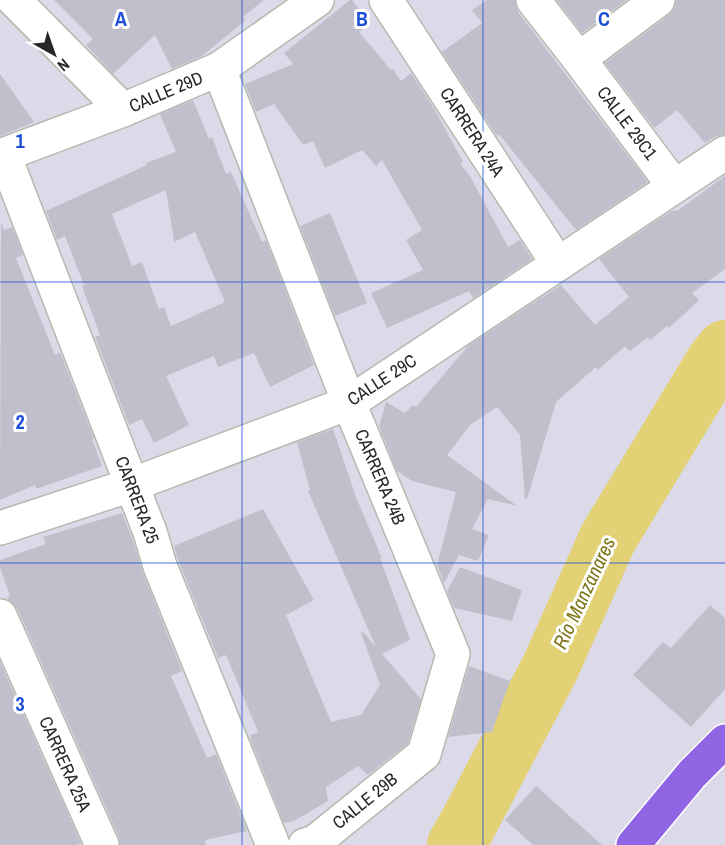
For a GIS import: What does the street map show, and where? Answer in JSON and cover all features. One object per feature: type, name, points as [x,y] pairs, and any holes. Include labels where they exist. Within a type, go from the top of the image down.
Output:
[{"type":"main road","points":[[633,845],[692,774],[725,741]]},
{"type":"street","points":[[14,0],[123,110]]},
{"type":"street","name":"CALLE 29D","points":[[2,155],[123,110],[219,69],[317,0]]},
{"type":"street","name":"CARRERA 24A","points":[[386,0],[558,264]]},
{"type":"street","name":"CALLE 29C1","points":[[533,0],[674,186]]},
{"type":"street","points":[[579,59],[658,0]]},
{"type":"street","name":"CARRERA 24B","points":[[219,69],[349,403],[453,654],[424,753]]},
{"type":"street","name":"CALLE 29C","points":[[0,528],[131,485],[349,403],[725,153]]},
{"type":"street","name":"CARRERA 25","points":[[2,155],[150,532],[160,566],[273,845]]},
{"type":"street","name":"CARRERA 25A","points":[[0,616],[102,845]]},
{"type":"street","name":"CALLE 29B","points":[[312,844],[424,753]]},
{"type":"building","points":[[54,0],[264,0],[243,17],[246,20],[202,56],[172,69],[155,35],[113,74],[86,45],[93,39]]},
{"type":"building","points":[[350,0],[370,23],[359,32],[401,81],[411,73],[435,110],[463,162],[460,164],[470,176],[508,247],[520,240],[532,259],[473,298],[469,291],[387,328],[371,293],[423,270],[406,240],[422,230],[382,160],[376,166],[362,150],[325,168],[313,141],[303,145],[274,104],[256,112],[245,84],[293,64],[284,53]]},
{"type":"building","points":[[487,0],[515,0],[518,12],[648,182],[576,230],[499,134],[497,136],[442,52],[482,23],[472,10]]},
{"type":"building","points":[[557,0],[627,0],[582,33]]},
{"type":"building","points":[[676,0],[725,0],[725,134],[705,143],[677,110],[654,128],[605,63],[669,15],[675,8]]},
{"type":"building","points":[[0,74],[34,122],[0,136]]},
{"type":"building","points":[[193,100],[209,139],[212,137],[226,174],[231,172],[262,242],[266,240],[314,365],[270,387],[254,353],[218,367],[214,356],[166,376],[189,425],[154,443],[142,419],[129,425],[95,337],[100,335],[65,236],[57,240],[46,211],[147,165],[146,163],[176,152],[160,114]],"holes":[[[166,190],[174,242],[195,232],[225,302],[171,326],[164,307],[159,309],[142,262],[132,266],[112,214]]]},
{"type":"building","points":[[725,176],[725,269],[692,293],[699,300],[669,328],[667,326],[650,340],[648,337],[630,351],[625,346],[598,370],[596,367],[556,402],[527,499],[525,499],[520,435],[497,407],[471,424],[447,455],[517,506],[488,499],[472,529],[489,535],[478,561],[459,555],[444,583],[437,565],[456,492],[412,481],[397,471],[379,426],[386,402],[405,413],[413,405],[416,407],[469,345],[561,285],[595,325],[629,297],[599,259],[673,210],[677,211]]},
{"type":"building","points":[[330,213],[367,303],[335,316],[300,226]]},
{"type":"building","points":[[1,222],[4,230],[12,227],[23,255],[16,258],[55,355],[60,352],[94,439],[92,439],[102,466],[36,489],[35,485],[0,500]]},
{"type":"building","points":[[333,429],[358,503],[382,558],[380,558],[410,640],[382,654],[421,699],[408,743],[368,775],[358,766],[326,787],[328,801],[294,821],[284,823],[250,738],[250,735],[258,732],[226,655],[218,658],[174,546],[263,509],[314,600],[286,615],[331,722],[361,715],[380,685],[361,633],[363,632],[376,647],[308,491],[310,490],[297,442]]},
{"type":"building","points":[[122,513],[182,671],[171,676],[207,758],[216,754],[247,831],[205,840],[206,845],[120,845],[119,837],[17,608],[7,598],[10,596],[0,567],[0,560],[46,544],[43,537]]},
{"type":"building","points":[[460,567],[522,590],[512,621],[454,608],[447,591]]},
{"type":"building","points":[[710,605],[725,618],[725,689],[691,727],[633,675],[663,642],[671,648]]},
{"type":"building","points":[[0,662],[81,843],[76,845],[0,845]]},
{"type":"building","points":[[469,666],[510,681],[492,732],[448,737]]},
{"type":"building","points":[[536,786],[602,845],[533,845],[505,820]]},
{"type":"waterway","name":"Río Manzanares","points":[[456,845],[550,668],[608,538],[714,363],[725,349]]}]
